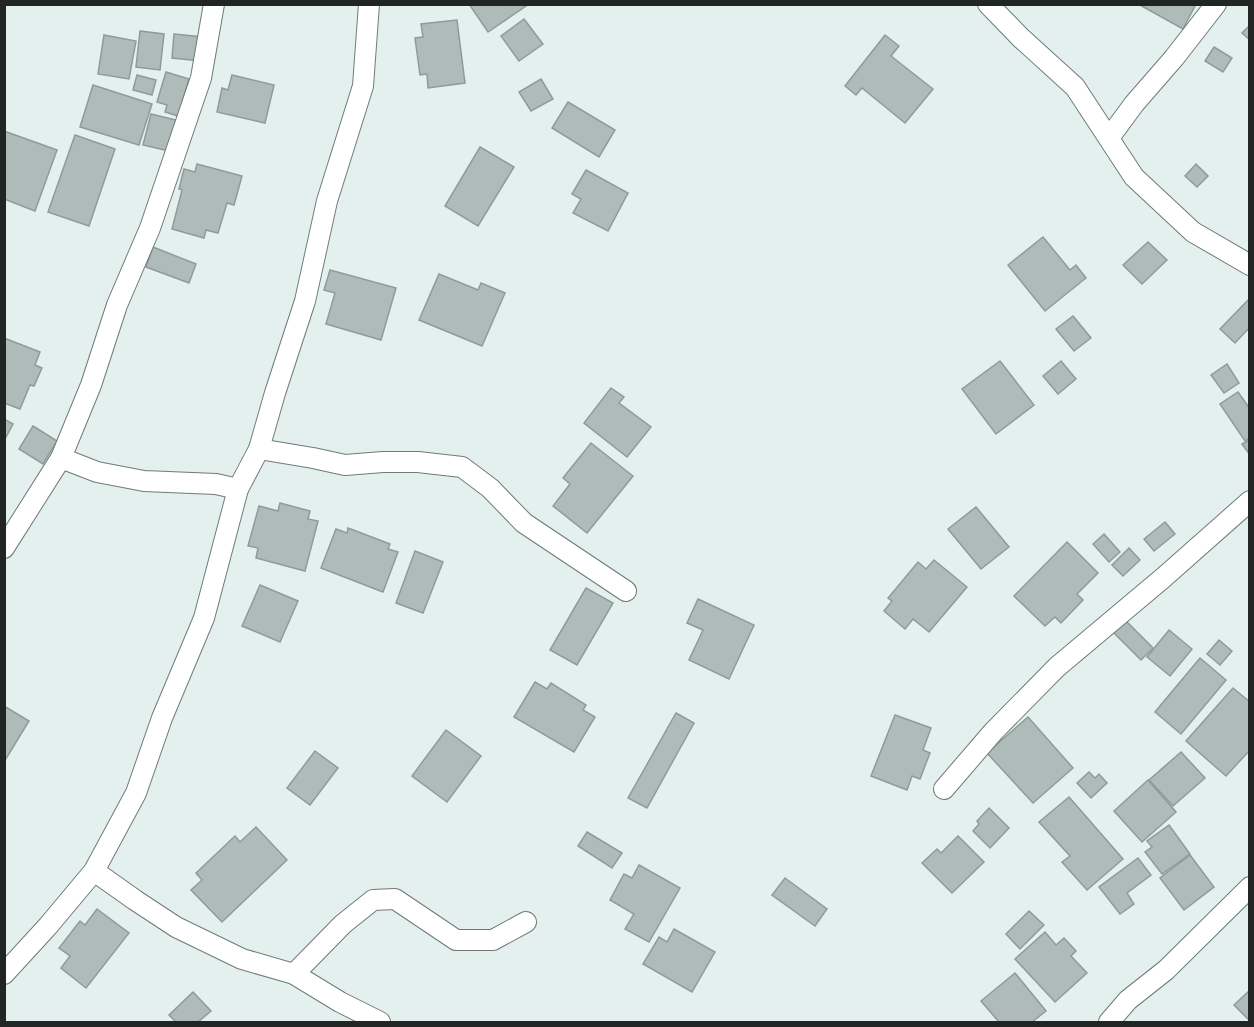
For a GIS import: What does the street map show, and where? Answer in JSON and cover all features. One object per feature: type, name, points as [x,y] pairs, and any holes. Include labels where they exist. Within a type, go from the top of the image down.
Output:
[{"type":"street","points":[[4,549],[61,458],[91,385],[117,305],[150,228],[182,138],[201,78],[214,4]]},
{"type":"street","points":[[4,974],[94,871],[136,793],[162,718],[204,618],[238,489],[259,449],[305,302],[327,201],[363,86],[369,4]]},
{"type":"street","points":[[988,4],[1075,87],[1134,177],[1193,232],[1250,265]]},
{"type":"street","points":[[1109,138],[1216,4]]},
{"type":"street","points":[[259,449],[345,465],[418,462],[462,467],[490,488],[524,523],[626,591]]},
{"type":"street","points":[[61,458],[97,472],[144,481],[216,484],[238,489]]},
{"type":"street","points":[[944,789],[993,732],[1057,667],[1250,501]]},
{"type":"street","points":[[94,871],[176,927],[242,959],[294,974],[339,1002],[380,1023]]},
{"type":"street","points":[[1108,1023],[1128,1000],[1166,970],[1250,886]]},
{"type":"street","points":[[294,974],[343,924],[373,900],[395,899],[456,940],[493,940],[526,922]]},
{"type":"building","points":[[469,4],[529,4],[488,32]]},
{"type":"building","points":[[1138,4],[1196,4],[1183,29]]},
{"type":"building","points":[[524,19],[543,44],[519,61],[501,36]]},
{"type":"building","points":[[457,20],[465,83],[428,88],[427,74],[420,75],[415,38],[423,37],[421,24]]},
{"type":"building","points":[[1250,25],[1250,40],[1242,33]]},
{"type":"building","points":[[140,31],[164,34],[160,70],[136,67]]},
{"type":"building","points":[[174,34],[203,37],[201,61],[172,58]]},
{"type":"building","points":[[104,35],[136,41],[129,79],[98,74]]},
{"type":"building","points":[[885,35],[899,46],[891,56],[933,89],[905,123],[862,88],[856,95],[845,86]]},
{"type":"building","points":[[1214,47],[1232,58],[1223,72],[1205,61]]},
{"type":"building","points":[[166,72],[189,79],[178,116],[165,112],[167,105],[157,102]]},
{"type":"building","points":[[137,75],[156,80],[152,95],[133,90]]},
{"type":"building","points":[[232,75],[274,85],[265,123],[217,112],[222,88],[228,90]]},
{"type":"building","points":[[541,79],[553,99],[531,111],[519,92]]},
{"type":"building","points":[[93,85],[152,104],[139,145],[80,127]]},
{"type":"building","points":[[568,102],[615,130],[599,157],[552,128]]},
{"type":"building","points":[[151,114],[176,120],[169,151],[143,145]]},
{"type":"building","points":[[4,131],[57,150],[35,211],[4,199]]},
{"type":"building","points":[[75,135],[115,149],[89,226],[48,212]]},
{"type":"building","points":[[480,147],[514,167],[478,226],[445,206]]},
{"type":"building","points":[[197,164],[242,176],[234,205],[227,203],[218,233],[206,230],[204,238],[172,229],[182,190],[179,189],[184,169],[195,172]]},
{"type":"building","points":[[1196,164],[1208,176],[1197,187],[1185,176]]},
{"type":"building","points":[[586,170],[628,193],[608,231],[573,213],[581,199],[572,194]]},
{"type":"building","points":[[1043,237],[1070,270],[1076,265],[1086,278],[1045,311],[1008,265]]},
{"type":"building","points":[[1148,242],[1167,260],[1142,284],[1123,265]]},
{"type":"building","points":[[153,247],[196,264],[189,283],[146,267]]},
{"type":"building","points":[[330,270],[396,288],[381,340],[326,324],[335,293],[324,290]]},
{"type":"building","points":[[439,274],[478,290],[481,283],[505,293],[482,346],[419,320]]},
{"type":"building","points":[[1249,299],[1250,327],[1235,343],[1220,329]]},
{"type":"building","points":[[1073,316],[1091,338],[1074,351],[1056,329]]},
{"type":"building","points":[[4,338],[40,352],[35,365],[42,368],[34,386],[30,385],[20,409],[4,403]]},
{"type":"building","points":[[1000,361],[1034,405],[996,434],[962,389]]},
{"type":"building","points":[[1061,361],[1076,379],[1058,394],[1043,376]]},
{"type":"building","points":[[1227,364],[1239,383],[1224,393],[1211,375]]},
{"type":"building","points":[[611,388],[624,397],[619,403],[651,427],[627,457],[584,423]]},
{"type":"building","points":[[1238,392],[1250,409],[1250,438],[1245,441],[1220,404]]},
{"type":"building","points":[[4,419],[13,424],[4,441]]},
{"type":"building","points":[[33,426],[57,441],[43,464],[19,449]]},
{"type":"building","points":[[1250,440],[1250,455],[1242,444]]},
{"type":"building","points":[[591,443],[633,476],[587,533],[553,506],[570,484],[563,478]]},
{"type":"building","points":[[280,503],[310,511],[308,519],[318,521],[305,571],[256,558],[258,548],[248,546],[259,506],[278,511]]},
{"type":"building","points":[[976,507],[1009,547],[981,569],[948,529]]},
{"type":"building","points":[[1165,522],[1175,534],[1154,551],[1144,539]]},
{"type":"building","points":[[348,528],[390,544],[388,549],[398,552],[383,592],[321,568],[336,529],[347,533]]},
{"type":"building","points":[[1104,534],[1120,552],[1109,562],[1093,544]]},
{"type":"building","points":[[1067,542],[1098,573],[1077,594],[1083,600],[1061,623],[1055,617],[1045,626],[1014,596]]},
{"type":"building","points":[[1129,548],[1140,560],[1123,576],[1112,565]]},
{"type":"building","points":[[415,551],[443,562],[423,613],[396,603]]},
{"type":"building","points":[[934,560],[967,587],[929,632],[913,619],[905,629],[884,611],[892,601],[888,598],[918,562],[926,569]]},
{"type":"building","points":[[260,585],[298,601],[280,642],[242,626]]},
{"type":"building","points":[[586,588],[613,603],[577,665],[550,650]]},
{"type":"building","points":[[698,599],[754,625],[729,679],[689,660],[703,630],[687,623]]},
{"type":"building","points":[[1124,619],[1153,648],[1141,660],[1112,631]]},
{"type":"building","points":[[1169,630],[1192,649],[1170,676],[1147,657]]},
{"type":"building","points":[[1219,640],[1232,651],[1220,665],[1207,654]]},
{"type":"building","points":[[1200,658],[1226,680],[1181,734],[1155,712]]},
{"type":"building","points":[[535,682],[547,689],[551,683],[586,705],[583,710],[595,717],[574,752],[514,717]]},
{"type":"building","points":[[1233,688],[1250,702],[1250,750],[1226,776],[1186,741]]},
{"type":"building","points":[[4,706],[29,721],[4,762]]},
{"type":"building","points":[[676,713],[694,723],[647,808],[628,798]]},
{"type":"building","points":[[895,715],[931,728],[923,750],[930,753],[920,779],[912,776],[907,790],[871,776]]},
{"type":"building","points":[[1028,717],[1073,768],[1033,803],[987,753]]},
{"type":"building","points":[[446,730],[481,756],[447,802],[412,776]]},
{"type":"building","points":[[315,751],[338,768],[310,805],[287,788]]},
{"type":"building","points":[[1181,752],[1205,778],[1173,806],[1149,780]]},
{"type":"building","points":[[1089,772],[1095,778],[1099,774],[1107,783],[1091,798],[1077,783]]},
{"type":"building","points":[[1148,780],[1176,812],[1142,842],[1114,811]]},
{"type":"building","points":[[1069,797],[1123,859],[1087,890],[1062,862],[1070,856],[1039,822]]},
{"type":"building","points":[[989,808],[1009,828],[990,848],[973,831],[979,824],[977,821]]},
{"type":"building","points":[[1169,825],[1190,854],[1162,874],[1145,852],[1152,847],[1147,841]]},
{"type":"building","points":[[256,827],[287,860],[222,922],[191,890],[202,880],[196,873],[235,836],[240,842]]},
{"type":"building","points":[[587,832],[622,853],[612,868],[578,846]]},
{"type":"building","points":[[958,836],[984,862],[952,893],[922,863],[937,849],[941,853]]},
{"type":"building","points":[[1190,855],[1214,887],[1184,910],[1160,878]]},
{"type":"building","points":[[1138,858],[1151,875],[1127,893],[1134,904],[1120,914],[1099,887]]},
{"type":"building","points":[[639,865],[680,888],[649,942],[625,929],[634,914],[610,900],[624,874],[632,878]]},
{"type":"building","points":[[785,878],[827,909],[815,926],[772,895]]},
{"type":"building","points":[[97,909],[129,933],[86,988],[61,968],[70,956],[59,948],[80,921],[85,925]]},
{"type":"building","points":[[1029,911],[1044,925],[1020,949],[1006,934]]},
{"type":"building","points":[[674,929],[715,952],[692,992],[643,964],[659,937],[667,942]]},
{"type":"building","points":[[1045,932],[1056,945],[1064,938],[1076,951],[1071,956],[1087,973],[1055,1002],[1015,959]]},
{"type":"building","points":[[1015,973],[1046,1011],[1032,1022],[999,1022],[981,1001]]},
{"type":"building","points":[[1250,990],[1250,1021],[1234,1005]]},
{"type":"building","points":[[193,992],[211,1011],[198,1022],[176,1022],[169,1015]]}]
